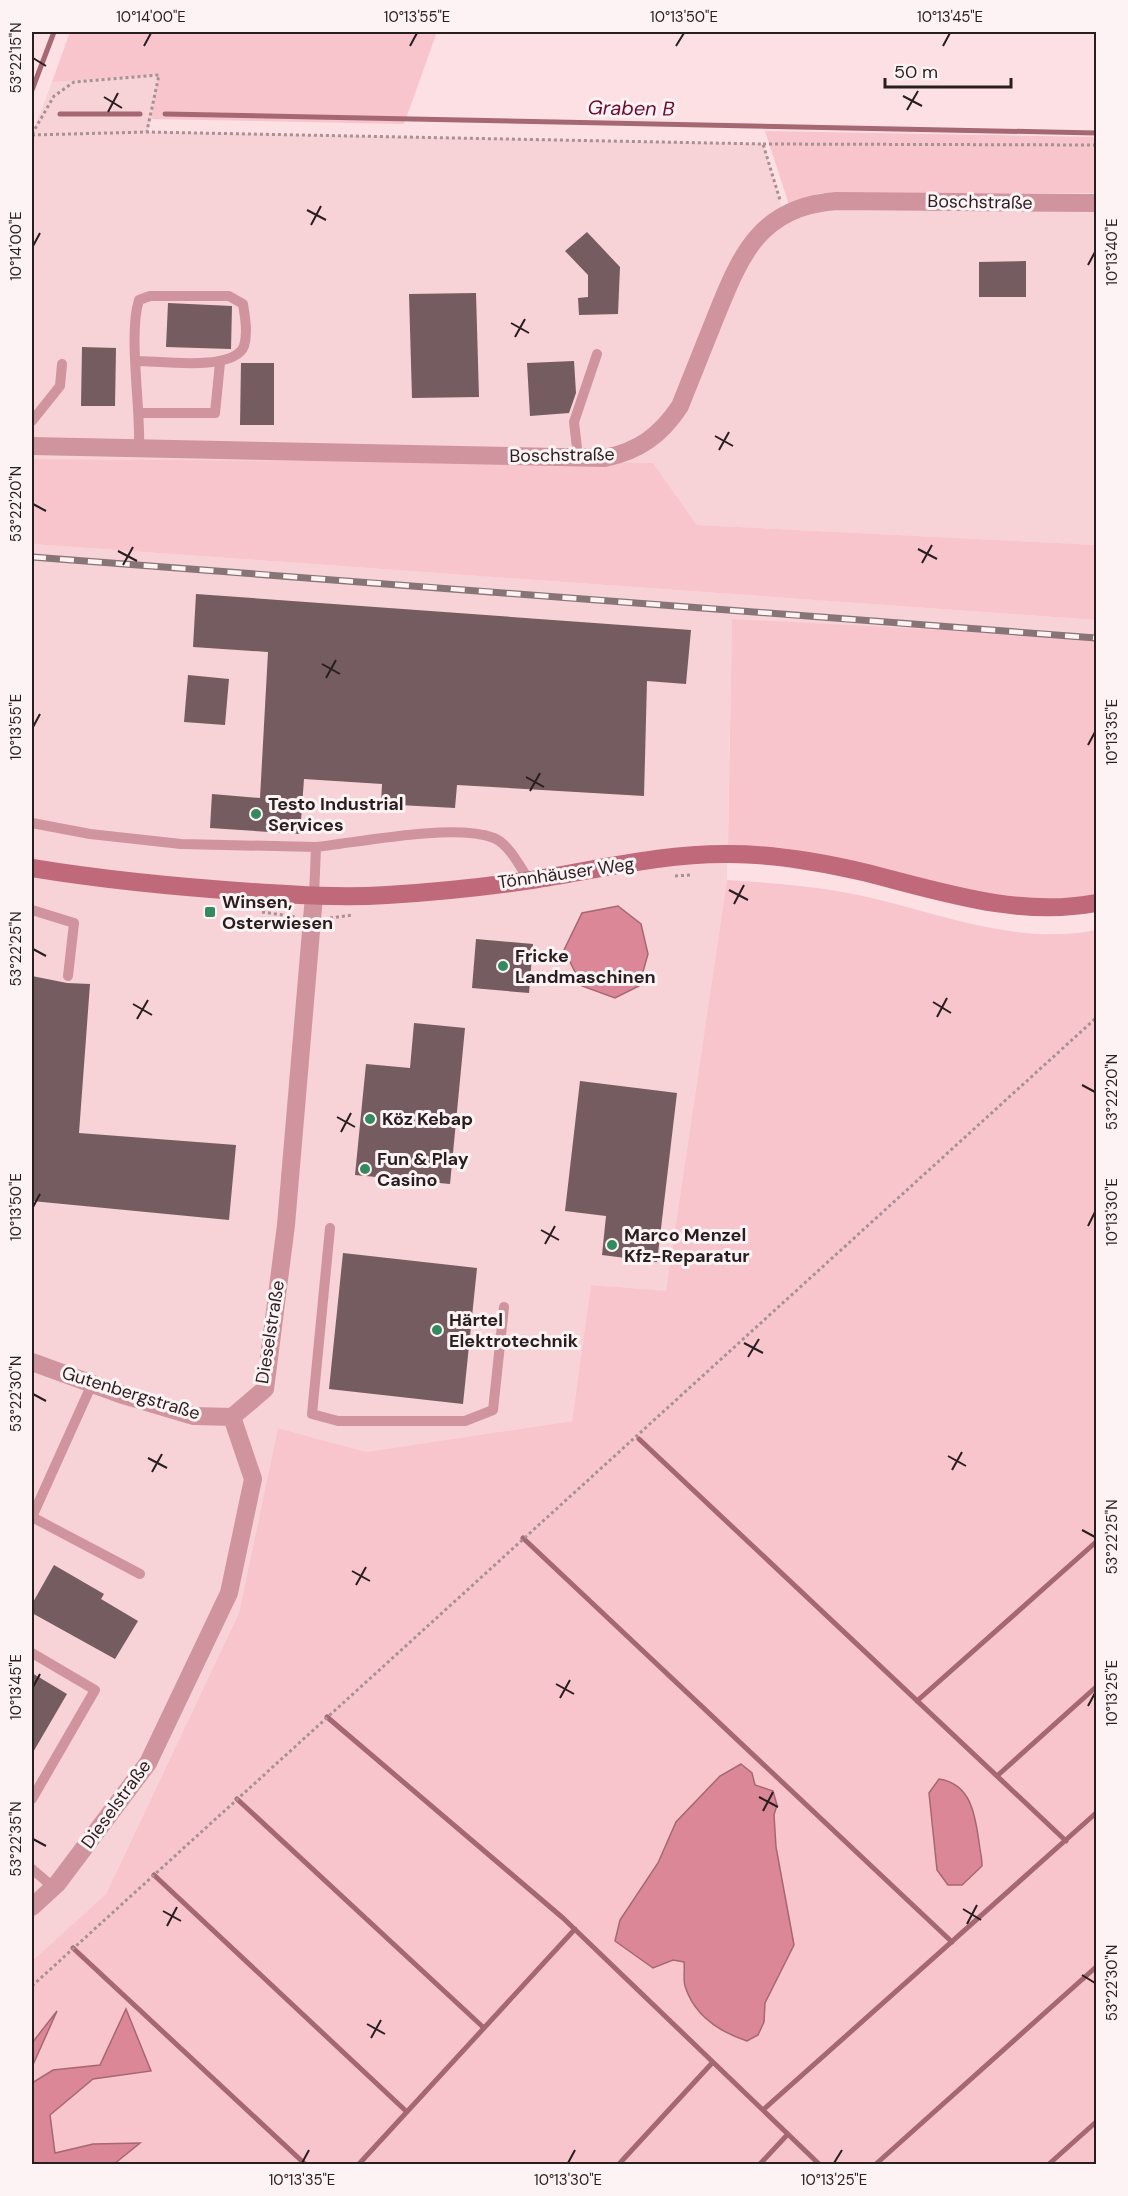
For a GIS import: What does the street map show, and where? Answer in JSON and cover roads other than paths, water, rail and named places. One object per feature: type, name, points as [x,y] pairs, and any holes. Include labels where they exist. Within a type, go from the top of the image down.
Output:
[{"type":"main road","name":"Tönnhäuser Weg","points":[[32,868],[109,880],[314,896],[386,895],[529,880],[636,862],[728,854],[794,858],[991,903],[1062,908],[1096,903]]},
{"type":"street","name":"Boschstraße","points":[[32,446],[578,458],[605,458],[627,453],[644,445],[670,421],[680,406],[742,256],[758,234],[784,215],[801,207],[836,201],[1096,203]]},
{"type":"street","name":"Dieselstraße","points":[[32,1907],[53,1887],[148,1763],[229,1593],[253,1479],[232,1417],[265,1389],[286,1225],[314,896]]},
{"type":"street","name":"Gutenbergstraße","points":[[32,1362],[92,1384],[194,1416],[232,1417]]},
{"type":"lane","points":[[136,361],[220,363],[235,357],[243,346],[246,321],[243,304],[229,296],[150,296],[140,300],[136,311],[136,361],[140,413],[139,449]]},
{"type":"lane","points":[[578,458],[574,422],[597,354]]},
{"type":"lane","points":[[140,413],[215,413],[220,363]]},
{"type":"lane","points":[[32,422],[60,386],[62,364]]},
{"type":"lane","points":[[32,823],[90,834],[181,844],[316,847],[456,831],[496,839],[509,851],[529,880]]},
{"type":"lane","points":[[314,896],[316,847]]},
{"type":"lane","points":[[32,910],[74,923],[68,976]]},
{"type":"lane","points":[[330,1228],[312,1414],[338,1421],[465,1421],[493,1410],[504,1307]]},
{"type":"lane","points":[[92,1384],[32,1517],[140,1574]]},
{"type":"lane","points":[[32,1653],[95,1690],[32,1798]]},
{"type":"lane","points":[[32,1869],[53,1887]]},
{"type":"waterway","points":[[32,90],[54,32]]},
{"type":"waterway","name":"Graben B","points":[[60,114],[140,114]]},
{"type":"waterway","name":"Graben B","points":[[165,114],[1096,133]]},
{"type":"waterway","points":[[639,1439],[1066,1841]]},
{"type":"waterway","points":[[523,1538],[952,1942]]},
{"type":"waterway","points":[[917,1701],[1096,1542]]},
{"type":"waterway","points":[[997,1776],[1096,1687]]},
{"type":"waterway","points":[[327,1717],[563,1918],[819,2164]]},
{"type":"waterway","points":[[237,1799],[484,2028]]},
{"type":"waterway","points":[[763,2110],[1096,1813]]},
{"type":"waterway","points":[[154,1875],[407,2112]]},
{"type":"waterway","points":[[359,2164],[575,1929]]},
{"type":"waterway","points":[[73,1948],[305,2164]]},
{"type":"waterway","points":[[876,2164],[1096,1967]]},
{"type":"waterway","points":[[619,2164],[713,2062]]},
{"type":"waterway","points":[[1049,2164],[1096,2122]]},
{"type":"waterway","points":[[760,2164],[788,2134]]},
{"type":"railway","points":[[32,557],[1096,638]]},
{"type":"place","name":"Testo Industrial Services","points":[[256,814]]},
{"type":"place","name":"Winsen, Osterwiesen","points":[[210,912]]},
{"type":"place","name":"Fricke Landmaschinen","points":[[503,966]]},
{"type":"place","name":"Köz Kebap","points":[[370,1119]]},
{"type":"place","name":"Fun & Play Casino","points":[[365,1169]]},
{"type":"place","name":"Marco Menzel Kfz-Reparatur","points":[[612,1245]]},
{"type":"place","name":"Härtel Elektrotechnik","points":[[437,1330]]}]
